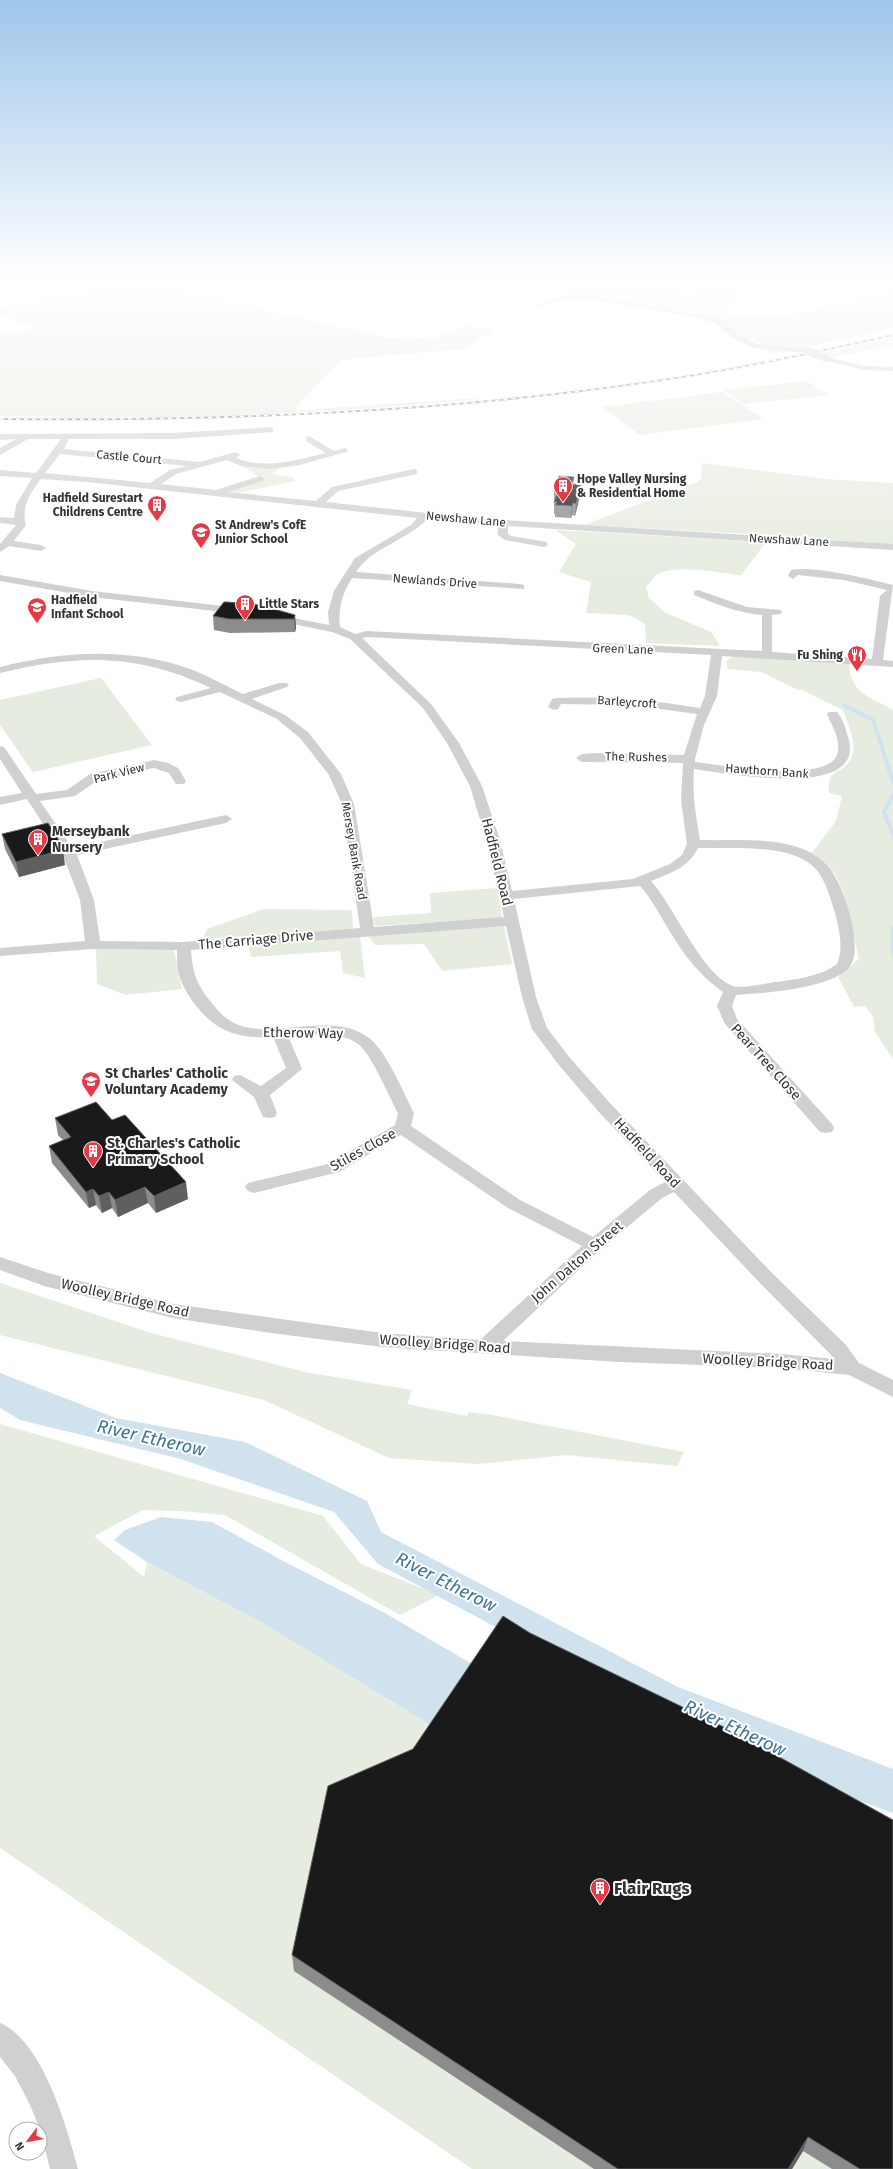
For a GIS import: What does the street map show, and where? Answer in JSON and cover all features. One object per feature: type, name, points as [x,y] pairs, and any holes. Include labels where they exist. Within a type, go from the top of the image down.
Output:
[{"type":"street","points":[[0,437],[174,436],[270,430]]},
{"type":"street","points":[[4,546],[21,525],[18,521],[21,502],[28,489],[60,451],[66,436]]},
{"type":"street","points":[[0,452],[26,437]]},
{"type":"street","points":[[309,440],[333,454]]},
{"type":"street","name":"Castle Court","points":[[60,451],[198,464]]},
{"type":"street","points":[[152,486],[173,472],[231,456],[243,465],[263,467],[345,451]]},
{"type":"street","points":[[318,504],[335,489],[414,472]]},
{"type":"street","name":"Newshaw Lane","points":[[0,473],[152,486],[424,516],[893,547]]},
{"type":"street","points":[[215,493],[260,479]]},
{"type":"street","points":[[335,629],[332,612],[339,591],[359,560],[414,527],[424,516]]},
{"type":"street","points":[[0,520],[18,521]]},
{"type":"street","points":[[503,522],[503,535],[508,538],[544,544]]},
{"type":"street","points":[[4,546],[41,548]]},
{"type":"street","points":[[793,576],[795,572],[824,574],[859,579],[893,589]]},
{"type":"street","name":"Newlands Drive","points":[[350,575],[520,587]]},
{"type":"street","name":"Hadfield Road","points":[[0,578],[92,594],[258,614],[335,629],[354,637],[427,706],[453,743],[476,786],[493,840],[529,997],[540,1029],[569,1066],[676,1184],[839,1350],[852,1368]]},
{"type":"street","points":[[877,662],[885,596],[893,589]]},
{"type":"street","points":[[698,593],[725,604],[772,612],[768,654]]},
{"type":"street","name":"Green Lane","points":[[354,637],[367,634],[557,646],[768,654],[893,664]]},
{"type":"street","points":[[506,896],[619,886],[643,881],[675,867],[687,858],[694,844],[687,800],[689,762],[703,712],[711,696],[716,673],[717,652]]},
{"type":"street","name":"Mersey Bank Road","points":[[0,670],[32,662],[62,658],[121,657],[152,662],[187,672],[281,717],[304,735],[335,774],[348,804],[367,931]]},
{"type":"street","points":[[243,698],[283,685]]},
{"type":"street","points":[[181,699],[223,688]]},
{"type":"street","name":"Barleycroft","points":[[554,707],[556,701],[614,700],[650,703],[703,712]]},
{"type":"street","name":"Hawthorn Bank","points":[[689,762],[790,774],[814,774],[825,771],[841,760],[845,750],[833,714]]},
{"type":"street","points":[[0,750],[30,797],[69,853],[87,900],[93,945]]},
{"type":"street","name":"The Rushes","points":[[582,758],[595,756],[689,762]]},
{"type":"street","name":"Park View","points":[[0,801],[72,793],[94,777],[154,764],[164,766],[174,771],[180,781]]},
{"type":"street","points":[[69,853],[136,837],[226,819]]},
{"type":"street","points":[[643,881],[657,896],[693,955],[712,978],[731,991],[790,984],[833,973],[844,966],[848,951],[845,925],[827,874],[812,859],[787,848],[694,844]]},
{"type":"street","name":"The Carriage Drive","points":[[0,952],[93,945],[184,946],[512,921]]},
{"type":"street","name":"Etherow Way","points":[[184,946],[184,971],[196,993],[217,1019],[234,1028],[261,1033],[325,1030],[346,1032],[364,1040],[391,1084],[406,1113],[402,1128]]},
{"type":"street","name":"Pear Tree Close","points":[[731,991],[725,1000],[723,1008],[730,1021],[826,1128]]},
{"type":"street","points":[[261,1094],[294,1069],[279,1032]]},
{"type":"street","points":[[240,1080],[261,1094],[269,1113]]},
{"type":"street","points":[[402,1128],[514,1204],[595,1245]]},
{"type":"street","name":"Stiles Close","points":[[254,1187],[300,1177],[339,1166],[377,1140],[402,1128]]},
{"type":"street","name":"John Dalton Street","points":[[484,1347],[595,1245],[656,1194],[676,1184]]},
{"type":"street","name":"Woolley Bridge Road","points":[[0,1263],[44,1279],[173,1311],[270,1326],[382,1340],[620,1355],[782,1361],[852,1368],[893,1389]]},
{"type":"street","points":[[0,2037],[34,2079],[51,2121],[64,2169]]},
{"type":"shaded area","points":[[0,381],[320,381],[296,407],[298,410],[496,397],[372,408],[248,415],[124,417],[0,416]]},
{"type":"shaded area","points":[[807,381],[829,395],[744,404],[724,390]]},
{"type":"shaded area","points":[[722,392],[764,419],[640,435],[602,407]]},
{"type":"shaded area","points":[[702,463],[825,479],[893,483],[893,545],[804,537],[584,525],[698,482],[701,478]]},
{"type":"shaded area","points":[[242,466],[280,467],[273,474],[292,477],[296,481],[237,493],[225,491],[264,480]]},
{"type":"shaded area","points":[[555,530],[766,542],[741,575],[686,569],[664,571],[656,575],[646,587],[649,598],[664,612],[711,632],[720,646],[646,643],[645,624],[629,615],[586,613],[591,582],[559,572],[576,544]]},
{"type":"shaded area","points":[[734,656],[849,664],[853,682],[858,688],[869,697],[893,710],[893,1059],[875,1032],[873,1016],[865,1006],[854,1007],[838,977],[859,959],[847,904],[840,883],[835,874],[824,862],[811,854],[836,821],[842,796],[829,793],[830,780],[834,774],[849,762],[852,756],[852,736],[843,710],[761,672],[728,669],[726,661]]},
{"type":"shaded area","points":[[101,678],[152,745],[33,772],[0,725],[0,700]]},
{"type":"shaded area","points":[[498,888],[502,918],[375,926],[373,917],[431,913],[430,893]]},
{"type":"shaded area","points":[[264,909],[352,910],[353,929],[203,939],[207,929]]},
{"type":"shaded area","points":[[504,926],[512,964],[442,971],[424,944],[375,945],[368,935]]},
{"type":"shaded area","points":[[360,936],[365,978],[343,973],[340,951],[251,957],[248,944]]},
{"type":"shaded area","points":[[96,949],[174,950],[182,989],[126,995],[97,984]]},
{"type":"shaded area","points":[[0,1283],[151,1333],[305,1372],[412,1390],[407,1404],[467,1416],[469,1412],[492,1415],[684,1452],[677,1466],[567,1455],[478,1464],[389,1458],[264,1400],[0,1335]]},
{"type":"shaded area","points":[[0,1424],[323,1516],[361,1564],[439,1595],[400,1615],[225,1515],[182,1511],[143,1510],[94,1536],[144,1577],[147,1562],[259,1621],[437,1729],[714,2169],[472,2169],[0,1848]]},
{"type":"shaded area","points":[[803,2151],[832,2169],[792,2169]]},
{"type":"water","name":"River Etherow","points":[[0,1373],[116,1418],[245,1442],[367,1501],[381,1532],[678,1687],[893,1769],[893,1813],[810,1783],[654,1712],[378,1564],[334,1512],[181,1459],[20,1420],[0,1408]]},
{"type":"water","points":[[161,1517],[212,1522],[287,1563],[383,1612],[479,1668],[437,1729],[259,1621],[147,1562],[114,1540],[125,1530]]},
{"type":"building","points":[[559,476],[574,477],[572,484],[581,485],[576,504],[573,503],[572,506],[555,505],[557,502],[554,502],[558,491],[554,491]]},
{"type":"building","points":[[224,602],[260,605],[295,615],[294,619],[229,619],[213,616]]},
{"type":"building","points":[[48,823],[63,850],[16,862],[2,834]]},
{"type":"building","points":[[96,1102],[112,1120],[125,1115],[186,1182],[154,1196],[145,1187],[115,1200],[109,1192],[99,1196],[93,1189],[86,1192],[49,1146],[71,1137],[55,1118]]},
{"type":"building","name":"Flair Rugs","points":[[503,1616],[530,1633],[736,1733],[893,1820],[893,2169],[860,2169],[808,2137],[788,2169],[618,2169],[292,1955],[328,1786],[413,1749]]},
{"type":"waterway","points":[[844,705],[873,720],[893,782]]},
{"type":"waterway","points":[[893,795],[884,812],[893,835]]},
{"type":"waterway","points":[[893,928],[893,953]]},
{"type":"railway","points":[[0,419],[163,418],[325,413],[487,401],[568,393],[656,381]]},
{"type":"place","name":"Hope Valley Nursing & Residential Home","points":[[563,503]]},
{"type":"place","name":"Hadfield Surestart Childrens Centre","points":[[157,522]]},
{"type":"place","name":"St Andrew's CofE Junior School","points":[[201,549]]},
{"type":"place","name":"Little Stars","points":[[245,621]]},
{"type":"place","name":"Hadfield Infant School","points":[[37,624]]},
{"type":"place","name":"Fu Shing","points":[[857,672]]},
{"type":"place","name":"Merseybank Nursery","points":[[38,856]]},
{"type":"place","name":"St Charles' Catholic Voluntary Academy","points":[[91,1098]]},
{"type":"place","name":"St. Charles's Catholic Primary School","points":[[93,1168]]},
{"type":"place","name":"Flair Rugs","points":[[600,1905]]}]
